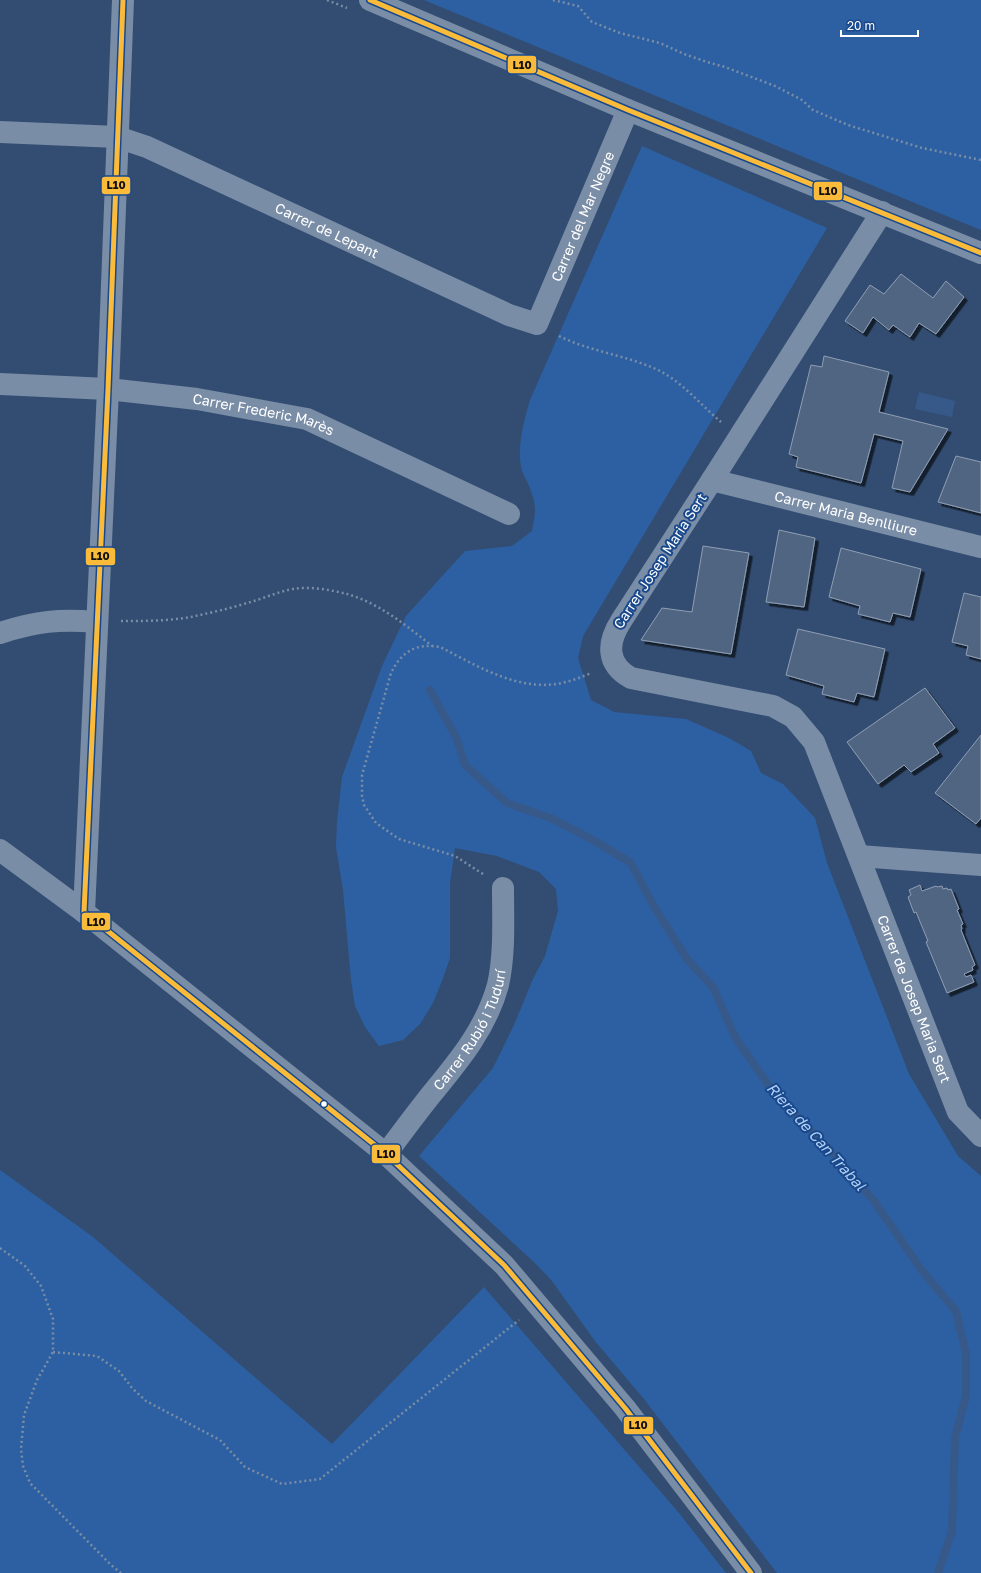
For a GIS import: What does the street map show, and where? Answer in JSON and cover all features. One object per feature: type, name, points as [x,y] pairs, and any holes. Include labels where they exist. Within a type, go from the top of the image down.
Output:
[{"type":"street","points":[[84,912],[108,388],[123,0]]},
{"type":"street","points":[[370,0],[628,110],[981,253]]},
{"type":"street","name":"Carrer del Mar Negre","points":[[537,324],[628,110]]},
{"type":"street","points":[[0,132],[117,137]]},
{"type":"street","name":"Carrer de Lepant","points":[[117,137],[147,147],[509,315],[537,324]]},
{"type":"street","name":"Carrer Josep Maria Sert","points":[[614,663],[610,645],[615,630],[882,212]]},
{"type":"street","name":"Carrer Frederic Marès","points":[[0,384],[108,388],[197,399],[307,418],[509,514]]},
{"type":"street","name":"Carrer Maria Benlliure","points":[[712,480],[981,547]]},
{"type":"street","points":[[0,633],[41,622],[65,620],[97,622]]},
{"type":"street","points":[[614,663],[624,674],[631,678],[773,706],[793,717],[814,742],[859,856],[981,865]]},
{"type":"street","points":[[0,850],[84,912],[386,1154],[504,1265],[625,1408],[750,1573]]},
{"type":"street","name":"Carrer de Josep Maria Sert","points":[[859,856],[958,1112],[981,1136]]},
{"type":"street","name":"Carrer Rubió i Tudurí","points":[[386,1154],[470,1045],[486,1018],[498,984],[502,948],[503,888]]},
{"type":"path","points":[[327,0],[349,9]]},
{"type":"path","points":[[553,0],[578,6],[592,22],[620,33],[660,43],[684,54],[725,67],[775,86],[802,100],[813,110],[848,125],[922,148],[981,160]]},
{"type":"path","points":[[537,324],[574,344],[641,363],[660,372],[678,383],[725,426]]},
{"type":"path","points":[[147,621],[189,617],[247,603],[294,589],[310,588],[342,593],[366,602],[388,613],[433,646]]},
{"type":"path","points":[[503,888],[455,856],[398,839],[376,823],[364,805],[362,796],[362,776],[392,673],[397,662],[402,656],[413,649],[423,646],[440,647],[497,676],[533,684],[564,683],[614,663]]},
{"type":"path","points":[[0,1248],[25,1266],[41,1286],[53,1319],[54,1352],[37,1380],[24,1415],[21,1449],[22,1466],[30,1483],[111,1565],[121,1573]]},
{"type":"path","points":[[54,1352],[97,1356],[119,1371],[132,1388],[146,1401],[220,1440],[245,1468],[282,1484],[320,1479],[538,1304]]},
{"type":"shaded area","points":[[424,0],[981,0],[981,230],[927,208]]},
{"type":"shaded area","points":[[642,146],[827,228],[583,636],[578,658],[591,700],[614,712],[686,719],[729,738],[751,751],[761,773],[783,784],[815,818],[827,863],[909,1074],[958,1156],[981,1176],[981,1573],[777,1573],[644,1399],[595,1341],[552,1281],[536,1264],[419,1156],[493,1068],[545,956],[558,911],[556,889],[539,872],[497,856],[455,848],[450,883],[450,958],[433,1003],[420,1024],[403,1040],[379,1046],[365,1027],[355,1006],[351,980],[343,890],[336,847],[342,777],[382,666],[406,616],[465,551],[512,546],[532,531],[535,504],[522,469],[520,459],[522,433],[530,400]]},
{"type":"shaded area","points":[[919,392],[955,401],[952,417],[915,409]]},
{"type":"shaded area","points":[[0,1170],[93,1237],[332,1444],[484,1287],[679,1513],[726,1573],[0,1573]]},
{"type":"building","points":[[901,274],[933,298],[946,281],[964,297],[936,334],[919,323],[910,337],[893,325],[889,330],[873,317],[863,333],[845,321],[870,285],[884,294]]},
{"type":"building","points":[[824,356],[889,372],[879,412],[948,429],[910,492],[892,488],[903,441],[874,434],[861,483],[796,467],[798,457],[789,454],[811,365],[822,367]]},
{"type":"building","points":[[956,456],[981,462],[981,513],[938,502]]},
{"type":"building","points":[[779,530],[815,538],[804,607],[766,602]]},
{"type":"building","points":[[703,546],[749,553],[731,654],[641,640],[662,608],[692,612]]},
{"type":"building","points":[[841,548],[921,569],[910,617],[893,613],[890,622],[858,614],[860,606],[829,597]]},
{"type":"building","points":[[964,593],[981,597],[981,659],[966,655],[968,646],[952,642]]},
{"type":"building","points":[[798,629],[885,649],[874,697],[857,693],[854,702],[822,694],[824,686],[786,675]]},
{"type":"building","points":[[925,688],[955,728],[933,744],[939,753],[911,772],[904,765],[878,784],[847,742]]},
{"type":"building","points":[[981,735],[981,818],[976,824],[935,793]]},
{"type":"building","points":[[920,885],[922,891],[936,886],[942,886],[943,889],[947,888],[948,890],[951,889],[963,924],[961,925],[961,930],[975,965],[972,967],[973,970],[964,974],[966,977],[971,975],[974,982],[947,993],[926,942],[928,941],[908,897],[911,895],[909,890]]},
{"type":"waterway","name":"Riera de Can Trabal","points":[[430,690],[456,737],[465,765],[507,803],[553,819],[595,841],[631,863],[653,905],[687,959],[713,987],[735,1037],[774,1093],[830,1150],[874,1201],[923,1272],[956,1311],[966,1354],[966,1396],[955,1438],[952,1531],[938,1573]]},
{"type":"transit line","name":"L10","points":[[123,0],[108,389],[84,912],[386,1154],[504,1265],[625,1408],[751,1573]]},
{"type":"transit line","name":"L10","points":[[370,0],[628,110],[981,253]]}]
